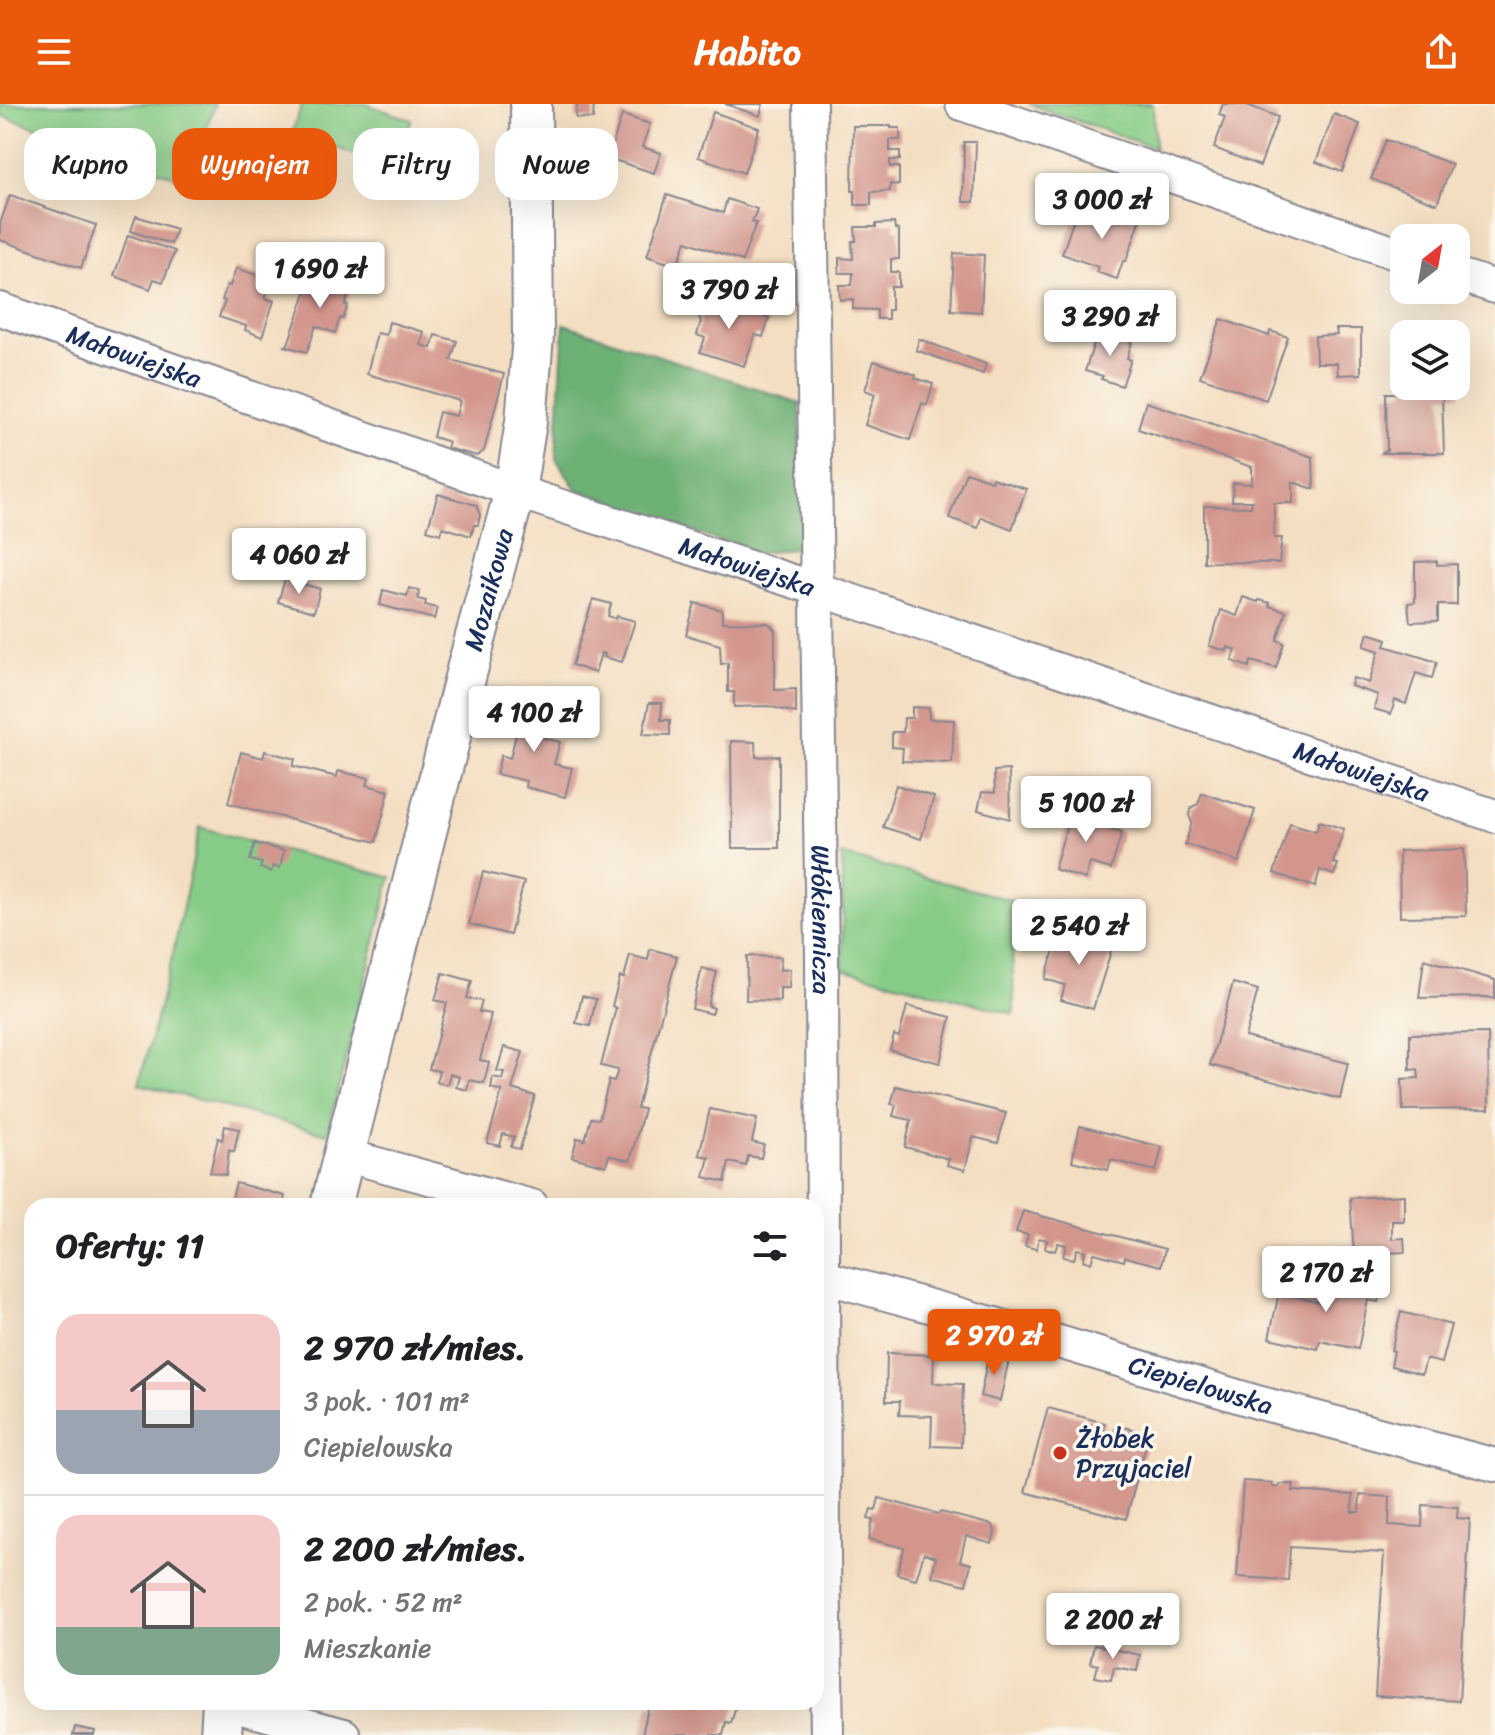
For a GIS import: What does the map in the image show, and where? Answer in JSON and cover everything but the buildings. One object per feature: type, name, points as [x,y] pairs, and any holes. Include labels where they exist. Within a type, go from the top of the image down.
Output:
[{"type":"street","name":"Mozaikowa","points":[[333,1198],[515,491],[526,422],[533,336],[531,104]]},
{"type":"street","name":"Włókiennicza","points":[[810,104],[817,589],[820,1198]]},
{"type":"street","points":[[962,104],[1390,251]]},
{"type":"street","points":[[1470,279],[1495,287]]},
{"type":"street","name":"Małowiejska","points":[[0,309],[515,491],[1495,816]]},
{"type":"street","points":[[344,1155],[503,1198]]},
{"type":"street","name":"Ciepielowska","points":[[824,1278],[1049,1339],[1257,1402],[1495,1465]]},
{"type":"street","name":"Włókiennicza","points":[[824,1558],[827,1735]]},
{"type":"street","points":[[223,1713],[344,1735]]},
{"type":"green space","points":[[0,104],[215,104],[207,128],[172,128],[172,175],[156,170],[156,128],[37,128],[0,115]]},
{"type":"green space","points":[[302,104],[366,104],[412,120],[409,128],[353,128],[353,154],[337,148],[337,128],[293,128]]},
{"type":"green space","points":[[1029,104],[1153,104],[1155,148]]},
{"type":"green space","points":[[564,324],[800,403],[801,548],[756,554],[576,489],[556,459]]},
{"type":"green space","points":[[200,827],[391,877],[327,1134],[139,1084],[173,954]]},
{"type":"green space","points":[[842,855],[1011,900],[1014,1014],[843,969]]},
{"type":"place","name":"Żłobek Przyjaciel","points":[[1060,1453]]}]
